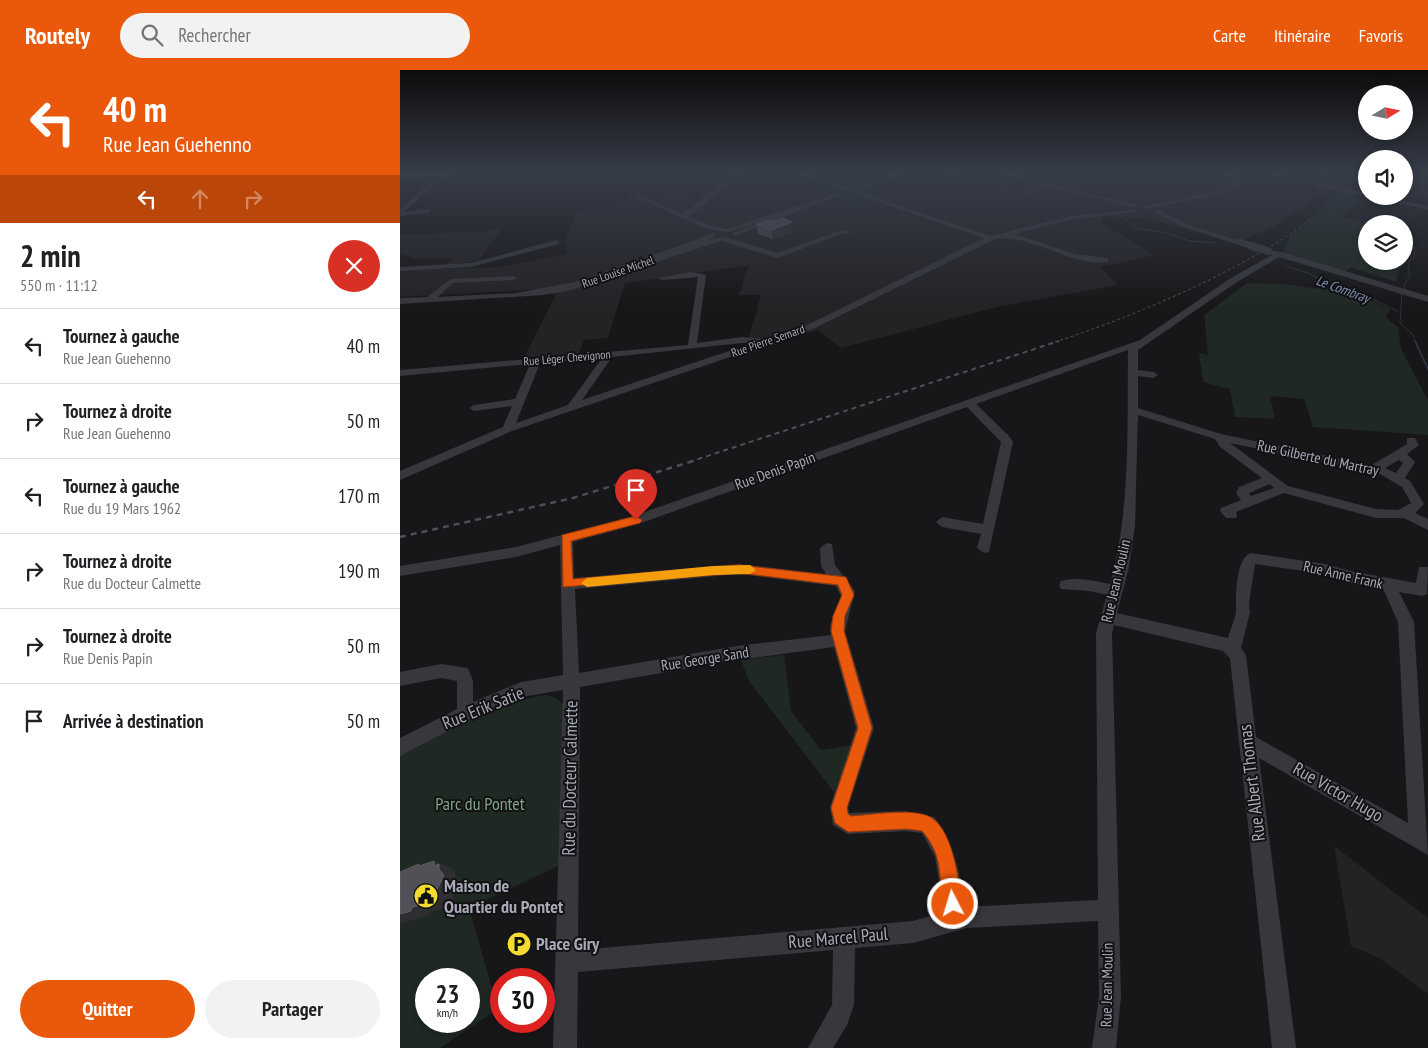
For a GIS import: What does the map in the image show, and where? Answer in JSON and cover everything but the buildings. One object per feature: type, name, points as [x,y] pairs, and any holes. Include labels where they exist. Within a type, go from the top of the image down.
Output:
[{"type":"street","points":[[685,218],[707,227],[730,233],[748,245]]},
{"type":"street","points":[[717,237],[773,218]]},
{"type":"street","points":[[932,218],[990,238]]},
{"type":"street","name":"Rue Pierre Semard","points":[[400,476],[508,429],[829,319],[990,238],[1073,218]]},
{"type":"street","points":[[1165,218],[1201,231],[1428,299]]},
{"type":"street","points":[[707,227],[717,237],[748,245],[771,255],[802,254],[815,250]]},
{"type":"street","points":[[788,253],[840,232],[848,232]]},
{"type":"street","points":[[717,237],[730,233]]},
{"type":"street","points":[[1006,234],[1074,256],[1105,260]]},
{"type":"street","name":"Rue Louise Michel","points":[[400,301],[516,295],[577,284],[717,237]]},
{"type":"street","points":[[400,269],[471,265],[556,242]]},
{"type":"street","points":[[1142,342],[1273,253]]},
{"type":"street","points":[[662,278],[692,274],[702,275],[692,347]]},
{"type":"street","points":[[430,299],[451,282],[513,278]]},
{"type":"street","name":"Rue Léger Chevignon","points":[[400,372],[609,355],[733,341],[752,344]]},
{"type":"street","name":"Rue Jean Moulin","points":[[1104,1048],[1110,996],[1104,633],[1122,567],[1128,525],[1133,410],[1133,349],[1142,342]]},
{"type":"street","name":"Rue Denis Papin","points":[[400,571],[516,552],[636,520],[1142,342]]},
{"type":"street","points":[[573,406],[609,355]]},
{"type":"street","points":[[508,429],[536,361]]},
{"type":"street","points":[[1133,373],[1153,375]]},
{"type":"street","points":[[474,408],[518,402]]},
{"type":"street","points":[[969,403],[1006,438],[1007,442],[984,548]]},
{"type":"street","name":"Rue Gilberte du Martray","points":[[1133,410],[1219,436],[1374,469],[1399,478],[1418,501],[1411,510],[1396,516],[1356,509],[1284,489],[1224,444],[1219,436]]},
{"type":"street","points":[[1374,469],[1413,446],[1411,441]]},
{"type":"street","points":[[1399,478],[1408,462],[1400,454]]},
{"type":"street","points":[[1249,501],[1242,493],[1243,490],[1272,479]]},
{"type":"street","points":[[1231,515],[1226,511],[1284,489]]},
{"type":"street","points":[[1411,510],[1428,513]]},
{"type":"street","points":[[1411,510],[1428,525]]},
{"type":"street","points":[[942,522],[988,530]]},
{"type":"street","name":"Rue du Docteur Calmette","points":[[565,1048],[571,682],[566,538]]},
{"type":"street","points":[[828,548],[828,566],[842,581],[848,595],[838,623],[840,639],[865,728],[839,808],[840,818],[848,824],[906,821],[927,824],[935,833],[949,864],[955,918]]},
{"type":"street","name":"Rue Anne Frank","points":[[1233,648],[1239,633],[1250,558],[1325,569],[1350,577],[1388,584],[1406,622],[1424,843]]},
{"type":"street","points":[[567,584],[739,569],[842,581]]},
{"type":"street","points":[[1388,584],[1422,590],[1424,571]]},
{"type":"street","points":[[1066,585],[1089,585],[1114,591]]},
{"type":"street","points":[[1108,617],[1233,648]]},
{"type":"street","name":"Rue George Sand","points":[[571,682],[737,653],[826,643],[840,639]]},
{"type":"street","name":"Rue Albert Thomas","points":[[1233,648],[1238,655],[1284,1048]]},
{"type":"street","points":[[400,679],[441,671],[462,673],[465,681],[465,713]]},
{"type":"street","name":"Rue Erik Satie","points":[[400,747],[465,713],[521,690],[571,682]]},
{"type":"street","name":"Rue Victor Hugo","points":[[1247,741],[1424,843]]},
{"type":"street","name":"Rue Marcel Paul","points":[[567,962],[912,932],[955,918],[1108,910]]},
{"type":"street","points":[[820,1048],[839,1016],[843,1004],[844,938]]},
{"type":"shaded area","points":[[574,218],[1102,218],[1103,224],[1155,255],[1100,267],[1118,285],[997,307],[841,348],[818,330],[743,356],[761,295],[739,295],[749,265],[625,283],[608,338],[584,340],[579,354],[524,358],[555,296],[547,289],[400,297],[400,270],[501,267],[567,254],[566,239]]},
{"type":"shaded area","points":[[1137,218],[1288,218],[1275,226],[1237,243],[1145,218]]},
{"type":"shaded area","points":[[502,228],[479,261],[445,266],[455,258],[417,259],[400,254],[400,235],[486,231]]},
{"type":"shaded area","points":[[1334,846],[1428,918],[1428,994],[1379,958],[1351,946]]},
{"type":"green space","points":[[1313,218],[1343,218],[1358,222],[1358,270],[1350,267],[1346,272],[1283,254],[1290,235]]},
{"type":"green space","points":[[1359,270],[1399,270],[1396,282]]},
{"type":"green space","points":[[1247,283],[1283,284],[1357,294],[1390,309],[1386,318],[1398,327],[1401,349],[1428,400],[1428,435],[1313,427],[1304,399],[1270,396],[1275,419],[1235,417],[1230,389],[1203,382],[1199,353],[1208,355],[1204,315]]},
{"type":"green space","points":[[784,655],[791,711],[821,750],[853,745],[834,792],[749,681],[741,660]]},
{"type":"green space","name":"Parc du Pontet","points":[[547,695],[557,699],[563,705],[558,866],[469,908],[490,981],[490,1014],[480,1021],[480,968],[415,968],[415,1033],[462,1033],[440,1048],[400,1048],[400,756],[471,719],[509,704]]},
{"type":"waterway","name":"Le Combray","points":[[1123,218],[1138,229],[1163,232],[1190,241],[1216,243]]},
{"type":"waterway","points":[[1339,218],[1358,221]]},
{"type":"waterway","points":[[1413,249],[1415,250],[1413,259]]},
{"type":"waterway","name":"Le Combray","points":[[1286,266],[1308,273],[1335,288],[1358,292],[1399,312]]},
{"type":"waterway","points":[[1405,290],[1404,285],[1410,276],[1409,270]]},
{"type":"waterway","points":[[1402,292],[1400,323],[1413,335],[1415,342]]},
{"type":"waterway","points":[[1415,341],[1428,369]]},
{"type":"railway","points":[[1055,342],[1124,317],[1203,283],[1277,242],[1312,218]]},
{"type":"railway","points":[[689,462],[1059,341]]},
{"type":"railway","points":[[400,537],[573,498],[693,461]]},
{"type":"slow traffic","points":[[587,583],[713,570],[750,570]]},
{"type":"place","name":"Maison de Quartier du Pontet","points":[[426,896]]},
{"type":"place","name":"Place Giry","points":[[519,944]]},
{"type":"route","points":[[636,520],[566,538],[567,584],[739,569],[796,574],[842,581],[848,591],[848,595],[839,616],[838,631],[865,728],[839,808],[840,818],[848,824],[918,821],[927,824],[935,833],[949,864],[953,904]]}]
